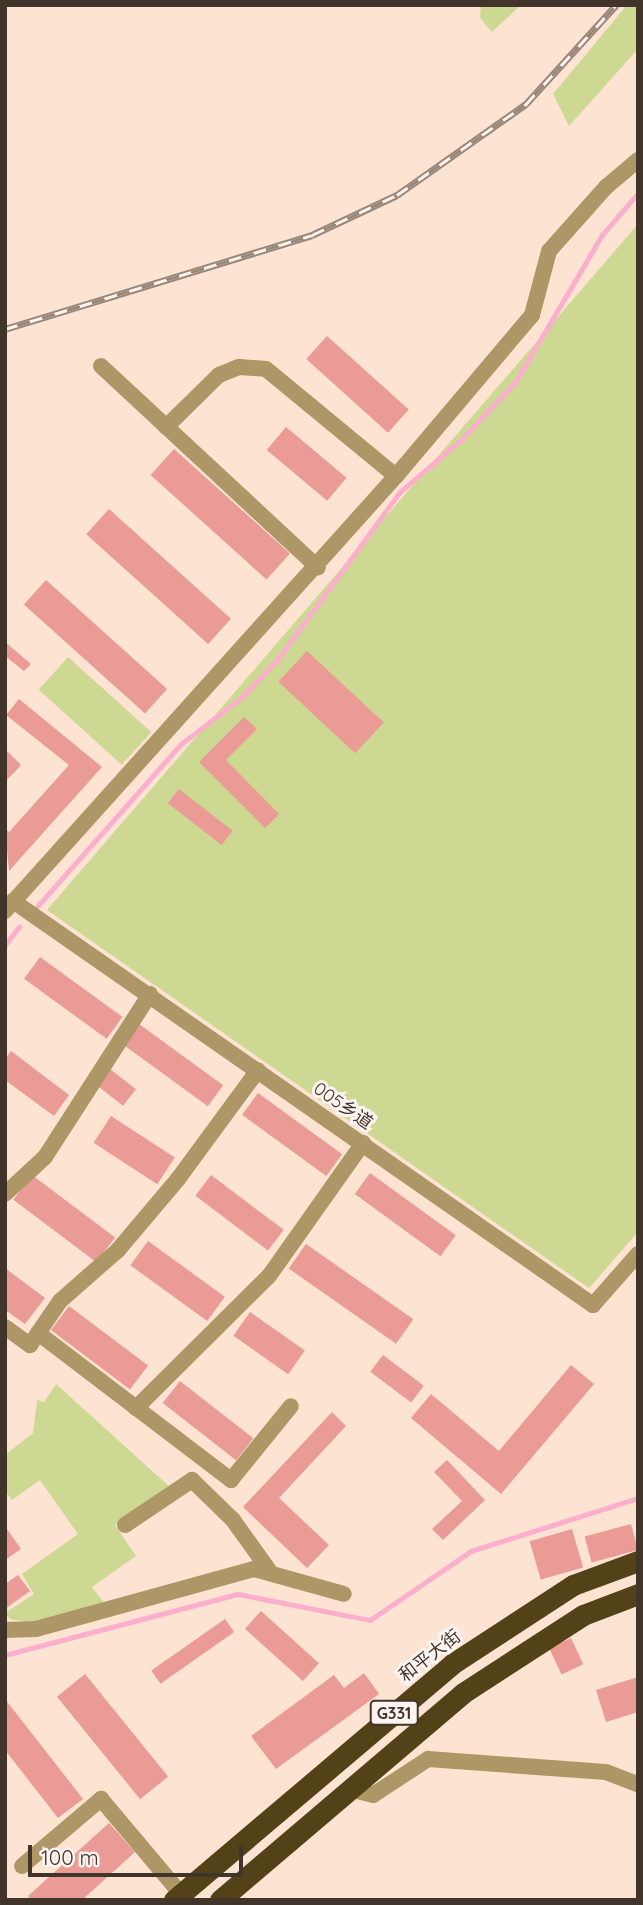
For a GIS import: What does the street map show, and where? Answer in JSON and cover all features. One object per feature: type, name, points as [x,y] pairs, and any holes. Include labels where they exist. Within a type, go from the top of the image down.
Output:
[{"type":"highway","name":"和平大街","points":[[177,1897],[452,1664],[573,1585],[638,1561]]},
{"type":"highway","name":"G331","points":[[220,1900],[463,1693],[583,1615],[638,1594]]},
{"type":"street","points":[[9,906],[184,707],[318,568],[532,315],[550,251],[606,187],[638,160]]},
{"type":"street","points":[[100,366],[318,568]]},
{"type":"street","points":[[166,427],[219,375],[239,367],[266,369],[396,476]]},
{"type":"street","name":"005乡道","points":[[9,906],[150,994],[593,1305],[638,1254]]},
{"type":"street","points":[[5,1194],[45,1157],[150,994]]},
{"type":"street","points":[[5,1327],[30,1345],[60,1301],[118,1250],[178,1179],[258,1070]]},
{"type":"street","points":[[135,1408],[269,1276],[363,1143]]},
{"type":"street","points":[[38,1333],[231,1480],[291,1406]]},
{"type":"street","points":[[125,1525],[192,1480],[233,1520],[271,1573]]},
{"type":"street","points":[[5,1630],[36,1629],[254,1569],[344,1594]]},
{"type":"street","points":[[349,1789],[373,1795],[428,1759],[606,1773],[638,1784]]},
{"type":"street","points":[[22,1866],[100,1800],[177,1897]]},
{"type":"green space","points":[[481,5],[521,5],[492,32],[480,18]]},
{"type":"green space","points":[[627,5],[638,5],[638,49],[569,126],[553,94]]},
{"type":"green space","points":[[638,224],[638,1232],[589,1288],[47,910]]},
{"type":"green space","points":[[68,657],[151,732],[122,765],[39,690]]},
{"type":"green space","points":[[56,1384],[171,1488],[115,1525],[136,1556],[92,1587],[105,1604],[34,1623],[10,1619],[5,1613],[34,1594],[22,1574],[78,1534],[40,1480],[12,1500],[5,1491],[5,1455],[33,1433],[37,1400],[44,1402]]},
{"type":"building","points":[[327,336],[409,410],[388,433],[306,359]]},
{"type":"building","points":[[286,427],[347,478],[327,501],[267,450]]},
{"type":"building","points":[[174,449],[290,553],[267,579],[151,475]]},
{"type":"building","points":[[109,509],[231,619],[208,644],[86,534]]},
{"type":"building","points":[[46,580],[167,689],[145,714],[24,605]]},
{"type":"building","points":[[5,642],[31,664],[24,671],[5,656]]},
{"type":"building","points":[[307,651],[384,723],[355,753],[278,682]]},
{"type":"building","points":[[19,699],[102,767],[9,871],[5,829],[9,832],[69,765],[6,715]]},
{"type":"building","points":[[244,717],[257,729],[226,760],[279,814],[265,828],[199,762]]},
{"type":"building","points":[[5,749],[21,765],[5,782]]},
{"type":"building","points":[[179,789],[233,831],[222,845],[168,803]]},
{"type":"building","points":[[40,957],[123,1017],[107,1039],[24,979]]},
{"type":"building","points":[[139,1024],[223,1085],[208,1106],[124,1045]]},
{"type":"building","points":[[11,1051],[69,1095],[54,1116],[5,1080],[5,1059]]},
{"type":"building","points":[[110,1069],[136,1089],[123,1106],[97,1086]]},
{"type":"building","points":[[258,1093],[342,1154],[326,1176],[242,1115]]},
{"type":"building","points":[[111,1116],[175,1157],[157,1184],[94,1143]]},
{"type":"building","points":[[370,1173],[456,1235],[440,1256],[355,1194]]},
{"type":"building","points":[[32,1175],[115,1238],[96,1262],[13,1200]]},
{"type":"building","points":[[211,1175],[284,1230],[268,1251],[195,1196]]},
{"type":"building","points":[[148,1241],[225,1297],[207,1321],[130,1265]]},
{"type":"building","points":[[306,1244],[413,1319],[396,1344],[289,1269]]},
{"type":"building","points":[[5,1268],[45,1298],[25,1324],[5,1310]]},
{"type":"building","points":[[69,1306],[148,1366],[130,1390],[51,1330]]},
{"type":"building","points":[[250,1312],[305,1350],[288,1374],[233,1336]]},
{"type":"building","points":[[383,1355],[424,1386],[411,1402],[370,1372]]},
{"type":"building","points":[[571,1365],[594,1384],[501,1494],[411,1418],[431,1394],[499,1451]]},
{"type":"building","points":[[180,1381],[253,1438],[236,1460],[163,1403]]},
{"type":"building","points":[[332,1412],[346,1426],[279,1498],[329,1545],[307,1568],[243,1507]]},
{"type":"building","points":[[447,1460],[485,1500],[443,1540],[432,1529],[462,1501],[434,1472]]},
{"type":"building","points":[[631,1524],[638,1550],[592,1563],[585,1536]]},
{"type":"building","points":[[5,1526],[21,1549],[5,1560]]},
{"type":"building","points":[[572,1529],[583,1567],[541,1580],[530,1541]]},
{"type":"building","points":[[18,1575],[30,1591],[5,1609],[5,1584]]},
{"type":"building","points":[[261,1611],[319,1663],[303,1681],[245,1629]]},
{"type":"building","points":[[225,1619],[234,1632],[160,1684],[151,1671]]},
{"type":"building","points":[[571,1638],[583,1664],[562,1674],[549,1648]]},
{"type":"building","points":[[364,1673],[379,1694],[276,1769],[251,1736],[334,1675],[344,1688]]},
{"type":"building","points":[[85,1674],[168,1777],[140,1799],[57,1697]]},
{"type":"building","points":[[638,1677],[638,1712],[606,1722],[596,1690]]},
{"type":"building","points":[[5,1699],[83,1799],[58,1818],[5,1750]]},
{"type":"building","points":[[109,1823],[135,1852],[82,1900],[31,1900],[28,1896]]},
{"type":"waterway","points":[[35,909],[181,744],[241,698],[278,659],[400,492],[463,438],[516,381],[602,235],[638,193]]},
{"type":"waterway","points":[[5,945],[19,927]]},
{"type":"waterway","points":[[5,1655],[238,1594],[370,1620],[471,1551],[638,1498]]},
{"type":"railway","points":[[5,329],[312,235],[397,195],[526,104],[616,5]]}]
